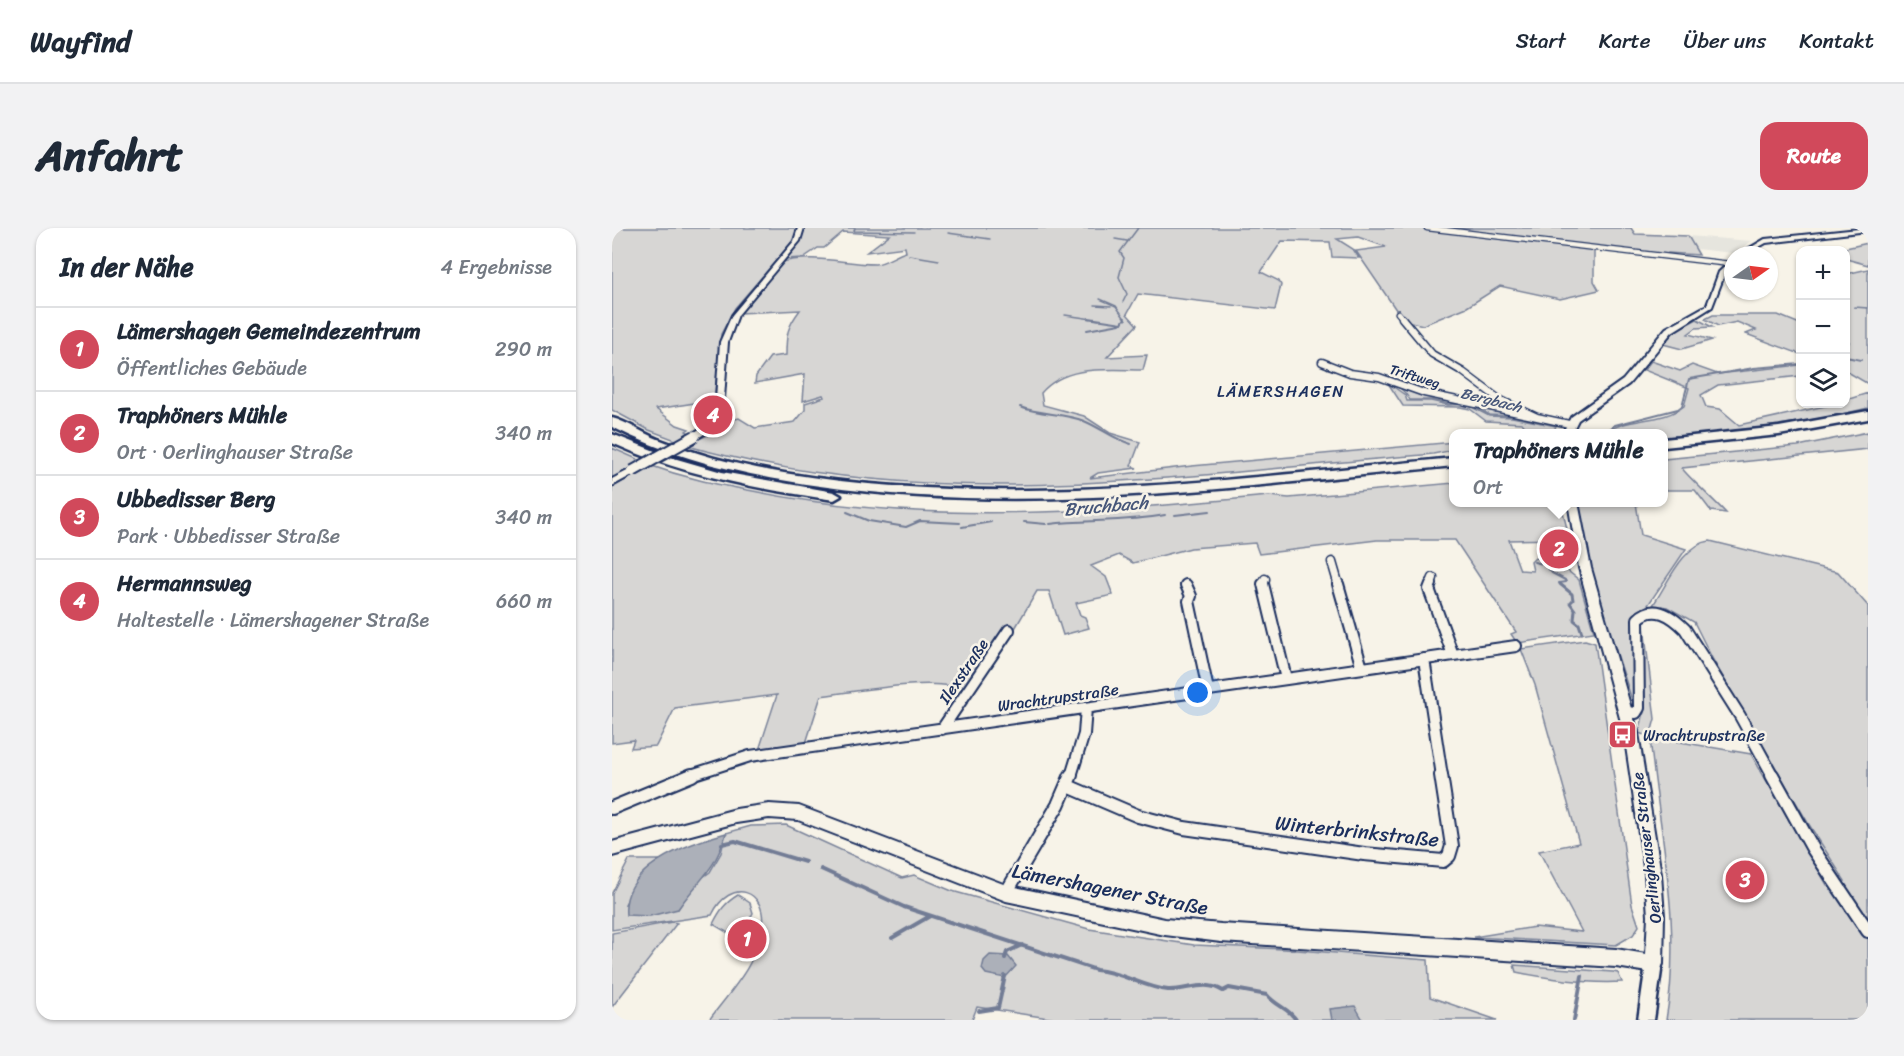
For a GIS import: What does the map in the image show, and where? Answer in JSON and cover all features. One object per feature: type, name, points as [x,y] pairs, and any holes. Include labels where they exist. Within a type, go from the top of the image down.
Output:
[{"type":"highway","points":[[1668,443],[1779,431],[1868,415]]},
{"type":"highway","points":[[612,422],[681,451],[764,473],[842,486],[952,494],[1109,491],[1449,462]]},
{"type":"highway","points":[[1668,453],[1777,442],[1868,426]]},
{"type":"highway","points":[[612,438],[667,460],[745,482],[849,498],[930,504],[1053,505],[1124,501],[1449,472]]},
{"type":"main road","points":[[612,483],[710,426],[719,412],[724,342],[735,315],[796,241],[801,228]]},
{"type":"main road","points":[[1756,246],[1765,241],[1868,230]]},
{"type":"main road","points":[[1568,429],[1569,424],[1626,382],[1669,330],[1710,306],[1724,271]]},
{"type":"main road","name":"Oerlinghauser Straße","points":[[1574,507],[1583,561],[1626,712],[1653,874],[1656,916],[1654,964]]},
{"type":"main road","name":"Lämershagener Straße","points":[[612,849],[753,812],[785,811],[826,822],[963,879],[1006,892],[1095,913],[1195,930],[1616,958],[1654,964]]},
{"type":"street","points":[[1427,228],[1724,261]]},
{"type":"street","name":"Triftweg","points":[[1398,313],[1432,354],[1463,372],[1499,399],[1537,417]]},
{"type":"street","name":"Triftweg","points":[[1322,362],[1350,373],[1379,377],[1424,393],[1569,424]]},
{"type":"street","points":[[1332,562],[1362,668]]},
{"type":"street","points":[[1432,578],[1429,589],[1453,655]]},
{"type":"street","points":[[1265,579],[1263,585],[1286,679]]},
{"type":"street","points":[[1186,585],[1195,596],[1189,601],[1208,690]]},
{"type":"street","points":[[1626,712],[1636,713],[1639,708],[1638,619],[1650,611],[1665,614],[1685,629],[1740,716],[1813,849],[1868,931]]},
{"type":"street","name":"Ilexstraße","points":[[942,729],[1009,630]]},
{"type":"street","name":"Wrachtrupstraße","points":[[612,808],[732,760],[1516,646]]},
{"type":"street","name":"Winterbrinkstraße","points":[[1068,786],[1138,816],[1184,828],[1364,854],[1443,861],[1449,856],[1452,846],[1424,659]]},
{"type":"street","points":[[1006,892],[1056,812],[1068,786],[1084,729],[1086,708]]},
{"type":"street","name":"Oerlinghauser Straße","points":[[1646,1020],[1654,964]]},
{"type":"shaded area","points":[[612,228],[798,228],[792,242],[735,308],[721,334],[714,400],[656,409],[677,425],[689,429],[686,431],[691,434],[678,441],[649,430],[612,410]]},
{"type":"shaded area","points":[[804,228],[1422,228],[1594,248],[1594,281],[1599,290],[1560,299],[1500,286],[1467,307],[1423,325],[1403,320],[1356,251],[1386,247],[1358,237],[1337,239],[1353,249],[1359,258],[1332,257],[1330,242],[1282,241],[1261,272],[1279,281],[1281,285],[1275,310],[1138,294],[1127,314],[1137,325],[1107,357],[1147,355],[1143,370],[1102,370],[1075,373],[1051,384],[1041,393],[1043,405],[1084,416],[1110,433],[1140,442],[1131,466],[1137,468],[1098,473],[1090,478],[1192,466],[1449,442],[1449,451],[1433,454],[1150,479],[1057,484],[964,485],[871,479],[778,467],[684,445],[715,432],[728,421],[739,418],[755,428],[795,422],[805,410],[805,403],[824,397],[823,395],[803,401],[805,374],[755,383],[756,376],[770,357],[786,355],[788,331],[800,310],[740,313],[780,263],[816,259],[875,264],[906,252],[905,247],[867,252],[889,235],[843,232],[824,248],[818,248],[803,258],[785,259],[801,239]]},
{"type":"shaded area","points":[[1435,228],[1631,228],[1635,234],[1688,236],[1699,255],[1668,253],[1665,255]]},
{"type":"shaded area","points":[[1688,236],[1752,241],[1744,246],[1724,246],[1724,252],[1696,249]]},
{"type":"shaded area","points":[[1868,243],[1868,265],[1850,260],[1850,247]]},
{"type":"shaded area","points":[[1868,269],[1868,384],[1850,373],[1850,273]]},
{"type":"shaded area","points":[[1713,315],[1778,315],[1796,322],[1796,353],[1746,334],[1756,330],[1737,322],[1718,326],[1705,319]]},
{"type":"shaded area","points":[[1697,319],[1712,327],[1696,328],[1688,334],[1712,340],[1682,349],[1663,344],[1676,330]]},
{"type":"shaded area","points":[[1651,361],[1680,371],[1692,365],[1717,374],[1796,365],[1796,376],[1718,385],[1701,395],[1706,407],[1720,409],[1739,425],[1816,408],[1850,408],[1850,399],[1868,393],[1868,408],[1767,427],[1668,437],[1668,429],[1612,429],[1675,412],[1684,406],[1689,388],[1644,370]]},
{"type":"shaded area","points":[[1323,365],[1348,373],[1328,369]]},
{"type":"shaded area","points":[[1380,379],[1419,393],[1464,403],[1448,404],[1432,400],[1410,400],[1404,391]]},
{"type":"shaded area","points":[[1388,383],[1405,395],[1407,401],[1431,401],[1448,405],[1466,404],[1489,416],[1512,417],[1556,426],[1555,429],[1527,429],[1522,423],[1486,421],[1470,409],[1460,407],[1403,406]]},
{"type":"shaded area","points":[[1469,404],[1558,424],[1541,423],[1513,416],[1490,415]]},
{"type":"shaded area","points":[[1868,432],[1868,449],[1682,468],[1726,513],[1711,511],[1695,490],[1668,490],[1668,459],[1798,446]]},
{"type":"shaded area","points":[[612,448],[644,462],[612,479]]},
{"type":"shaded area","points":[[649,465],[713,483],[817,502],[882,509],[1011,513],[1140,507],[1269,496],[1289,498],[1449,483],[1449,507],[1562,507],[1567,529],[1566,539],[1509,540],[1520,570],[1533,571],[1531,562],[1535,558],[1554,560],[1579,580],[1594,632],[1517,643],[1511,634],[1516,632],[1455,540],[1377,540],[1259,554],[1255,543],[1191,548],[1133,563],[1119,555],[1091,566],[1106,577],[1113,595],[1076,603],[1080,615],[1085,617],[1089,628],[1063,635],[1049,591],[1037,591],[1014,630],[1010,631],[965,691],[953,686],[917,684],[821,696],[806,743],[759,750],[777,695],[675,708],[656,746],[631,748],[634,740],[612,743],[612,488]]},
{"type":"shaded area","points":[[1578,507],[1637,507],[1641,535],[1686,549],[1648,605],[1640,611],[1633,703],[1593,580]]},
{"type":"shaded area","points":[[1710,541],[1838,572],[1868,606],[1868,1020],[1666,1020],[1671,984],[1671,914],[1650,737],[1751,754],[1827,885],[1845,881],[1808,823],[1713,660],[1694,622],[1667,607],[1653,605],[1684,557],[1700,544]]},
{"type":"shaded area","points":[[1643,618],[1655,719],[1650,737],[1639,733],[1645,708],[1641,632]]},
{"type":"shaded area","points":[[1585,640],[1595,643],[1632,905],[1639,926],[1633,935],[1616,945],[1474,937],[1535,927],[1582,932],[1539,851],[1579,843],[1535,685],[1521,649]]},
{"type":"shaded area","points":[[786,825],[902,878],[914,875],[952,891],[1089,929],[1194,945],[1428,960],[1430,997],[1497,1020],[1062,1020],[977,1007],[972,1020],[709,1020],[742,977],[755,953],[762,928],[762,915],[754,897],[737,892],[720,903],[712,915],[612,930],[612,893],[629,860],[659,860],[639,878],[625,904],[678,909],[696,882],[710,872],[721,853],[726,833],[751,826]]},
{"type":"shaded area","points":[[726,833],[712,865],[678,909],[650,916],[626,915],[627,898],[634,883],[646,870],[677,850]]},
{"type":"shaded area","points":[[738,895],[750,903],[753,913],[745,927],[728,933],[713,924],[723,907]]},
{"type":"shaded area","points":[[677,923],[612,1007],[612,933]]},
{"type":"shaded area","points":[[990,955],[1008,956],[1016,966],[1005,978],[986,974],[982,969],[984,961]]},
{"type":"shaded area","points":[[1514,965],[1613,972],[1618,973],[1622,982],[1582,982],[1542,977],[1516,972]]},
{"type":"shaded area","points":[[1355,1006],[1363,1020],[1332,1020],[1330,1009]]},
{"type":"waterway","points":[[855,228],[854,231],[914,232]]},
{"type":"waterway","name":"Bergbach","points":[[1123,302],[1127,294],[1119,277],[1124,258],[1120,252],[1138,228]]},
{"type":"waterway","points":[[948,233],[990,239]]},
{"type":"waterway","name":"Bergbach","points":[[1115,239],[1127,241]]},
{"type":"waterway","points":[[909,255],[939,260]]},
{"type":"waterway","name":"Bergbach","points":[[1100,299],[1116,306],[1125,318]]},
{"type":"waterway","name":"Bergbach","points":[[1095,305],[1111,306]]},
{"type":"waterway","points":[[1854,307],[1868,308]]},
{"type":"waterway","points":[[1065,315],[1099,320]]},
{"type":"waterway","points":[[1089,318],[1122,323],[1125,318]]},
{"type":"waterway","points":[[1087,330],[1120,324]]},
{"type":"waterway","points":[[1850,358],[1861,360]]},
{"type":"waterway","points":[[1610,429],[1615,425],[1678,409],[1682,406],[1689,379],[1754,368],[1796,364]]},
{"type":"waterway","points":[[1020,407],[1076,418],[1131,444]]},
{"type":"waterway","name":"Bruchbach","points":[[1175,515],[1210,511]]},
{"type":"waterway","name":"Bruchbach","points":[[847,512],[869,521],[906,527],[920,521],[960,523]]},
{"type":"waterway","name":"Bruchbach","points":[[1050,524],[1165,515]]},
{"type":"waterway","name":"Bruchbach","points":[[962,527],[991,522]]},
{"type":"waterway","name":"Bruchbach","points":[[1024,522],[1046,524]]},
{"type":"waterway","points":[[1542,561],[1552,573],[1565,580],[1566,582],[1560,584]]},
{"type":"waterway","name":"Bruchbach","points":[[1534,562],[1543,564]]},
{"type":"waterway","points":[[1560,584],[1572,594],[1573,600],[1570,603],[1575,610],[1574,620],[1579,624],[1582,633]]},
{"type":"waterway","points":[[722,844],[735,841],[805,862]]},
{"type":"waterway","points":[[821,869],[904,907],[1021,945]]},
{"type":"waterway","points":[[892,938],[930,916]]},
{"type":"waterway","points":[[1005,958],[1007,952],[1021,945]]},
{"type":"waterway","points":[[1021,945],[1168,990],[1209,986],[1223,991],[1229,988],[1267,995],[1296,1020]]},
{"type":"waterway","points":[[979,1011],[998,1008],[1005,976]]},
{"type":"waterway","points":[[1574,1020],[1582,976]]},
{"type":"place","name":"Hermannsweg","points":[[713,415]]},
{"type":"place","name":"Traphöners Mühle","points":[[1559,549]]},
{"type":"place","name":"Wrachtrupstraße","points":[[1622,735]]},
{"type":"place","name":"Ubbedisser Berg","points":[[1745,880]]},
{"type":"place","name":"Lämershagen Gemeindezentrum","points":[[747,939]]},
{"type":"district","name":"LÄMERSHAGEN","points":[[1281,391]]}]
